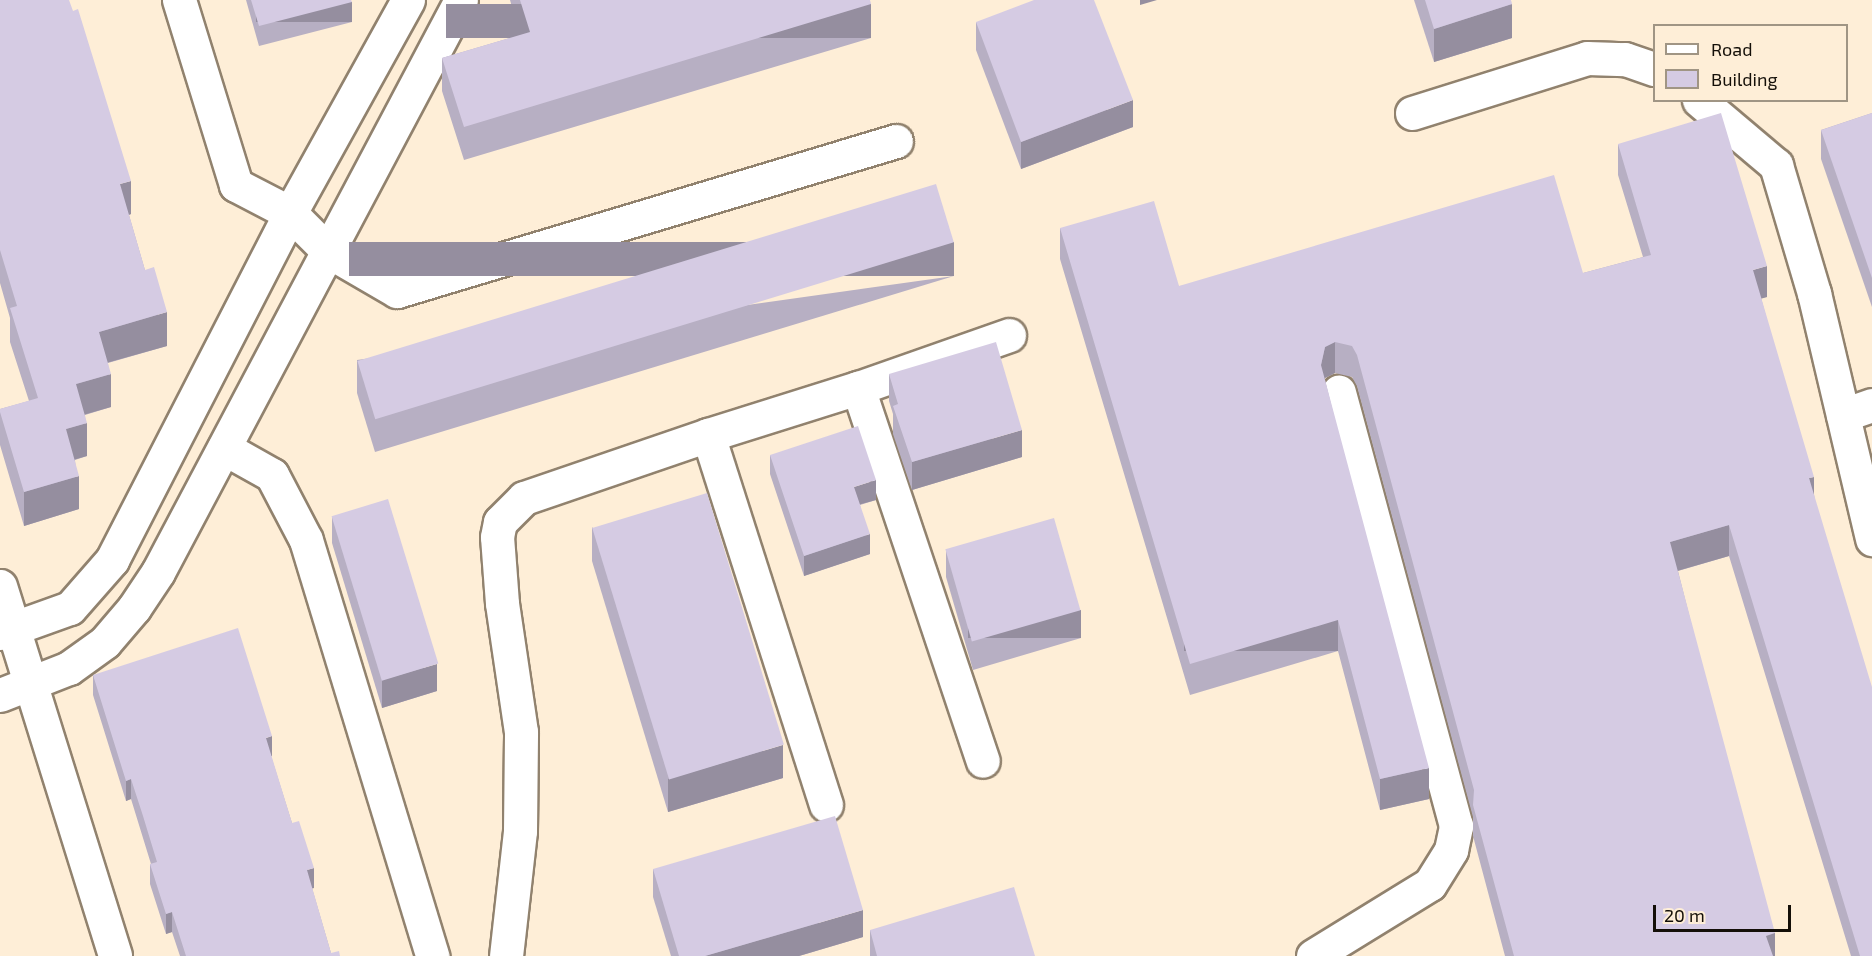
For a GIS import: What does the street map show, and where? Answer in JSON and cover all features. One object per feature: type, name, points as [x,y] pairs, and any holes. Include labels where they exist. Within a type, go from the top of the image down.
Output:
[{"type":"street","points":[[179,0],[236,185],[290,213],[328,251],[397,291],[896,141]]},
{"type":"street","points":[[7,631],[70,608],[112,560],[290,213],[408,0]]},
{"type":"street","points":[[15,690],[69,668],[105,642],[134,608],[224,448],[461,0]]},
{"type":"street","points":[[1412,113],[1587,58],[1625,59],[1653,69]]},
{"type":"street","points":[[1701,102],[1776,165],[1814,293],[1857,410],[1872,539]]},
{"type":"street","points":[[506,956],[520,831],[521,732],[502,603],[497,537],[500,522],[524,498],[708,435],[858,388],[1010,335]]},
{"type":"street","points":[[858,388],[983,760]]},
{"type":"street","points":[[1313,956],[1430,884],[1451,850],[1456,826],[1339,391]]},
{"type":"street","points":[[708,435],[826,805]]},
{"type":"street","points":[[224,448],[272,475],[306,540],[432,956]]},
{"type":"street","points":[[0,586],[15,690],[115,956]]},
{"type":"building","points":[[0,0],[69,0],[73,11],[78,9],[131,181],[120,184],[145,270],[154,267],[167,312],[99,332],[111,374],[76,384],[87,423],[66,429],[79,476],[24,492],[0,412],[0,409],[38,398],[10,308],[17,306],[0,250]]},
{"type":"building","points":[[251,0],[351,0],[352,2],[259,26]]},
{"type":"building","points":[[520,0],[870,0],[871,4],[464,127],[442,58],[530,32]]},
{"type":"building","points":[[1034,0],[1094,0],[1133,100],[1021,142],[976,22]]},
{"type":"building","points":[[1425,0],[1511,0],[1512,4],[1434,29]]},
{"type":"building","points":[[1721,113],[1767,266],[1753,270],[1814,477],[1809,478],[1872,687],[1872,956],[1860,956],[1729,525],[1670,542],[1775,933],[1766,936],[1773,956],[1514,956],[1473,805],[1474,790],[1357,355],[1352,346],[1335,342],[1325,347],[1321,365],[1429,768],[1380,779],[1338,620],[1190,664],[1060,228],[1154,201],[1179,286],[1554,175],[1583,273],[1651,255],[1618,144]]},
{"type":"building","points":[[1872,113],[1872,278],[1821,130]]},
{"type":"building","points":[[936,184],[954,242],[375,419],[357,361]]},
{"type":"building","points":[[996,342],[1022,430],[912,462],[893,406],[898,404],[889,374]]},
{"type":"building","points":[[858,426],[876,480],[854,487],[870,534],[804,556],[770,455]]},
{"type":"building","points":[[707,493],[784,745],[669,780],[592,528]]},
{"type":"building","points":[[388,499],[438,663],[382,681],[332,516]]},
{"type":"building","points":[[1054,518],[1080,610],[972,641],[945,549]]},
{"type":"building","points":[[238,628],[272,736],[266,738],[292,823],[299,821],[314,868],[307,870],[331,953],[339,951],[340,956],[186,956],[172,912],[166,914],[150,864],[157,862],[131,779],[126,781],[93,675]]},
{"type":"building","points":[[835,816],[863,910],[705,956],[679,956],[653,869]]},
{"type":"building","points":[[1014,887],[1035,956],[877,956],[870,930]]}]
